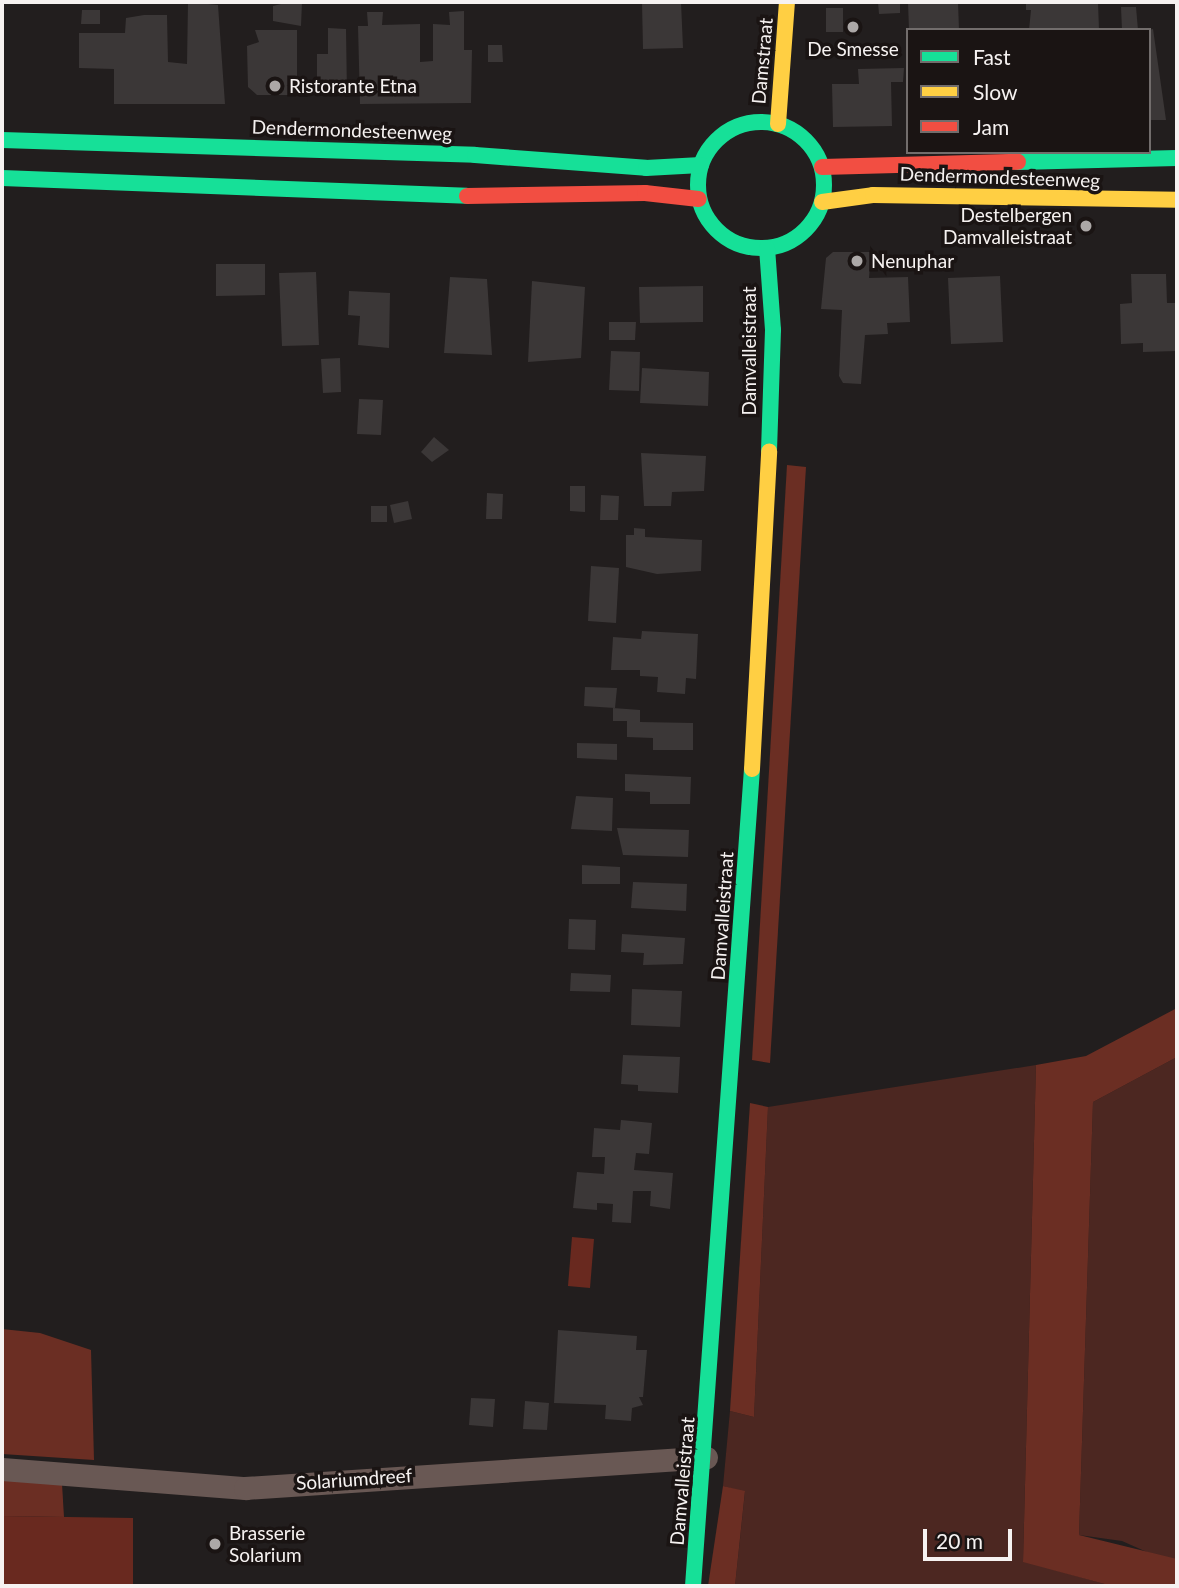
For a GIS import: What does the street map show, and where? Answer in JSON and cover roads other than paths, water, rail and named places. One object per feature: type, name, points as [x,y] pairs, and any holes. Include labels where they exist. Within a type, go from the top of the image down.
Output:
[{"type":"main road","name":"Damstraat","points":[[778,124],[787,2]]},
{"type":"main road","points":[[746,123],[778,124],[804,138],[822,167],[822,202],[796,237],[767,248],[728,238],[712,224],[699,199],[701,165],[722,135],[746,123]]},
{"type":"main road","name":"Dendermondesteenweg","points":[[2,140],[475,155],[646,168],[701,165]]},
{"type":"main road","name":"Dendermondesteenweg","points":[[822,167],[1177,158]]},
{"type":"main road","points":[[2,178],[472,196],[645,193],[699,199]]},
{"type":"main road","name":"Dendermondesteenweg","points":[[822,202],[873,195],[1177,200]]},
{"type":"main road","name":"Damvalleistraat","points":[[693,1586],[706,1457],[765,586],[774,330],[767,248]]},
{"type":"street","name":"Solariumdreef","points":[[2,1469],[245,1488],[706,1457]]},
{"type":"place","name":"De Smesse","points":[[853,27]]},
{"type":"place","name":"Ristorante Etna","points":[[275,86]]},
{"type":"place","name":"Destelbergen Damvalleistraat","points":[[1086,226]]},
{"type":"place","name":"Nenuphar","points":[[857,261]]},
{"type":"place","name":"Brasserie Solarium","points":[[215,1544]]}]
